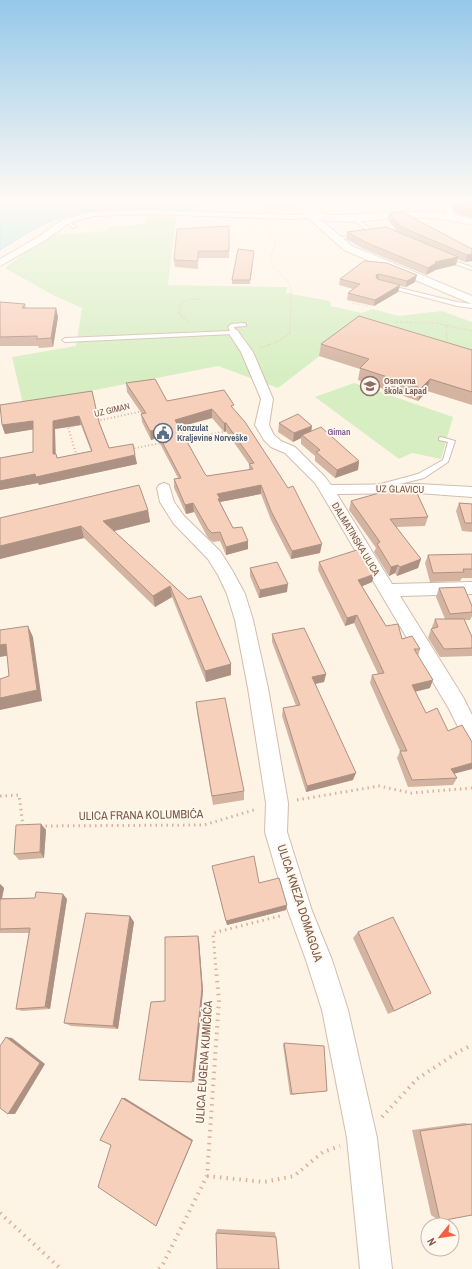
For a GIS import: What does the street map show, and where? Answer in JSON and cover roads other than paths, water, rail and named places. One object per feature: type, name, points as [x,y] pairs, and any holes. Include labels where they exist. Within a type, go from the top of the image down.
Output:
[{"type":"main road","points":[[376,260],[472,300]]},
{"type":"street","name":"DALMATINSKA ULICA","points":[[239,328],[247,352],[267,399],[262,425],[269,437],[276,444],[290,450],[320,480],[327,490],[456,703],[472,735]]},
{"type":"street","name":"ULICA KNEZA DOMAGOJA","points":[[164,488],[167,502],[179,520],[214,555],[236,594],[244,620],[258,688],[277,803],[276,832],[300,911],[319,960],[338,1025],[362,1138],[376,1269]]},
{"type":"street","name":"UZ GLAVICU","points":[[327,490],[379,488],[472,492]]},
{"type":"street","points":[[387,590],[472,588]]},
{"type":"lane","points":[[449,260],[472,269]]},
{"type":"lane","points":[[385,285],[457,304],[472,306]]},
{"type":"lane","points":[[65,340],[239,328]]},
{"type":"lane","points":[[379,488],[420,476],[446,461],[452,441],[440,439]]},
{"type":"place","name":"Osnovna škola Lapad","points":[[370,386]]},
{"type":"place","name":"Konzulat Kraljevine Norveške","points":[[163,433]]},
{"type":"district","name":"Giman","points":[[339,432]]}]
